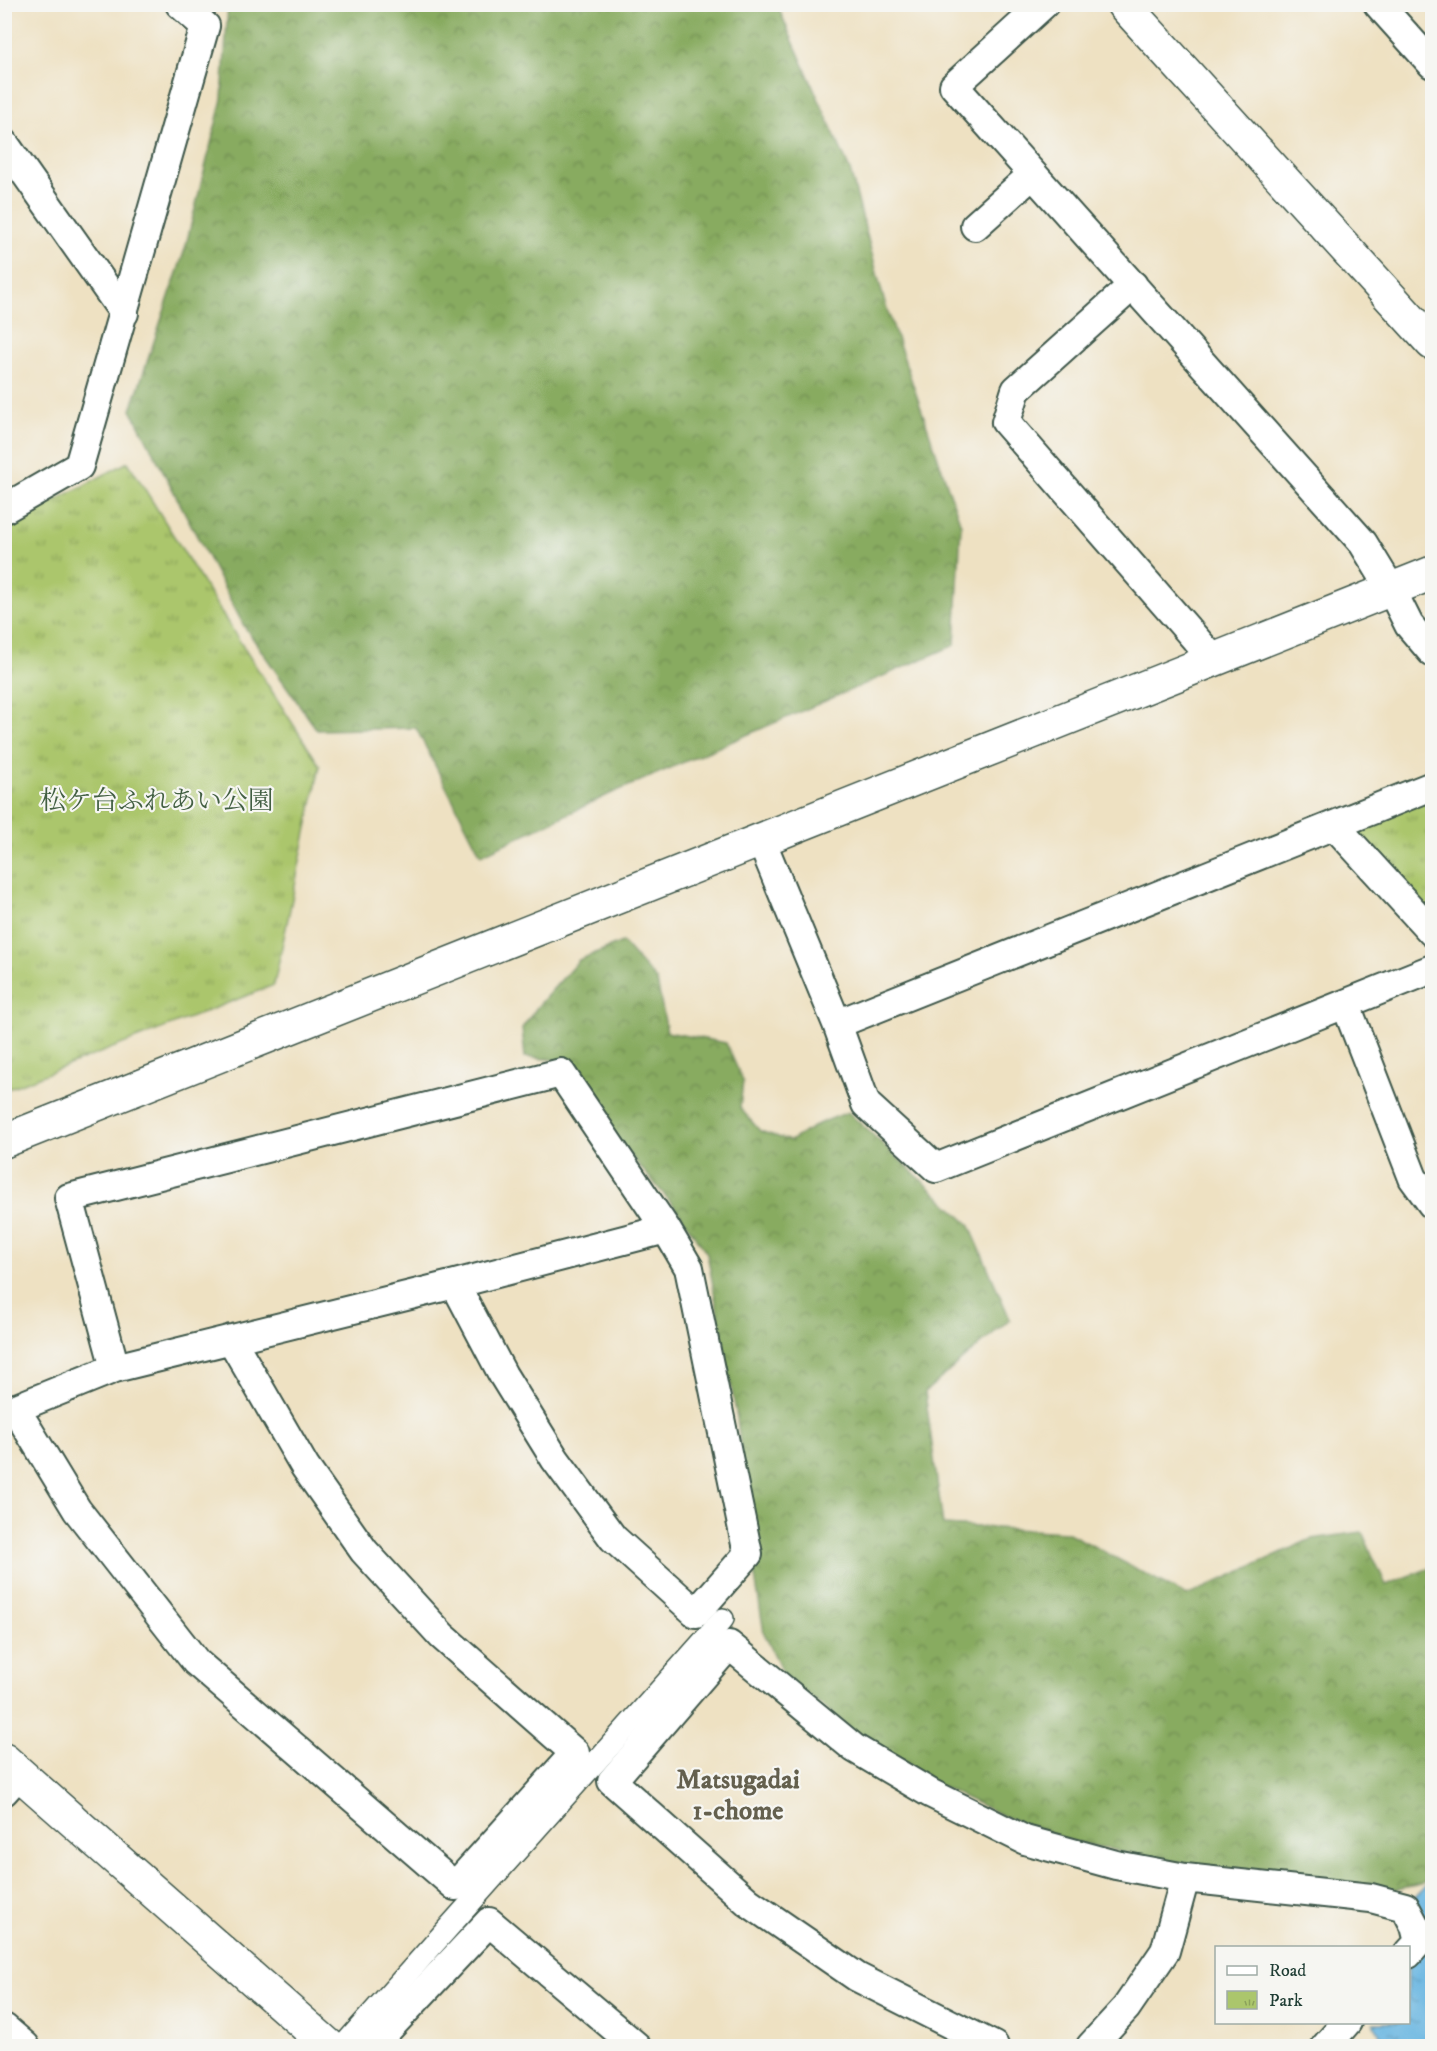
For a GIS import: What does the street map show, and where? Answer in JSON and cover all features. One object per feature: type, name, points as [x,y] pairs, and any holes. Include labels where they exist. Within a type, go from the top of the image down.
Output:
[{"type":"street","points":[[6,504],[79,466],[205,26],[180,4]]},
{"type":"street","points":[[1044,4],[954,86],[1364,543],[1409,625],[1432,652]]},
{"type":"street","points":[[1123,4],[1432,343]]},
{"type":"street","points":[[1378,4],[1432,64]]},
{"type":"street","points":[[4,143],[124,313]]},
{"type":"street","points":[[975,226],[1032,175]]},
{"type":"street","points":[[1133,285],[1016,390],[1006,422],[1214,660]]},
{"type":"street","points":[[4,1141],[1432,573]]},
{"type":"street","points":[[837,1024],[1432,786]]},
{"type":"street","points":[[1334,825],[1432,932]]},
{"type":"street","points":[[761,840],[837,1024],[867,1104],[936,1168],[1432,969]]},
{"type":"street","points":[[1346,1005],[1413,1178],[1432,1204]]},
{"type":"street","points":[[115,1368],[69,1198],[561,1073],[666,1229],[689,1268],[748,1554],[696,1612],[613,1538],[600,1521],[555,1459],[509,1385],[455,1284]]},
{"type":"street","points":[[231,1339],[304,1467],[364,1551],[442,1636],[575,1753],[455,1886],[196,1662],[78,1510],[10,1411],[115,1368],[666,1229]]},
{"type":"street","points":[[343,2046],[723,1619]]},
{"type":"street","points":[[993,2046],[857,1977],[748,1902],[612,1781],[729,1645],[855,1748],[930,1793],[1025,1840],[1116,1864],[1185,1878],[1371,1898],[1405,1907],[1415,1926],[1419,1942],[1410,1952]]},
{"type":"street","points":[[10,1775],[329,2046]]},
{"type":"street","points":[[1091,2046],[1126,2008],[1165,1951],[1185,1878]]},
{"type":"street","points":[[372,2046],[489,1922],[636,2046]]},
{"type":"street","points":[[1326,2046],[1345,2024]]},
{"type":"street","points":[[4,2028],[25,2046]]},
{"type":"green space","points":[[228,5],[777,5],[850,170],[884,300],[961,525],[955,645],[610,794],[481,855],[416,728],[317,730],[244,626],[131,410],[185,249],[222,99]]},
{"type":"green space","name":"松ケ台ふれあい公園","points":[[128,462],[320,766],[274,985],[5,1090],[5,527]]},
{"type":"green space","points":[[1432,792],[1432,925],[1342,826]]},
{"type":"green space","points":[[622,942],[657,981],[667,1032],[726,1043],[743,1081],[740,1108],[760,1131],[790,1141],[818,1124],[848,1112],[969,1224],[1010,1319],[925,1392],[943,1525],[1067,1532],[1187,1596],[1311,1539],[1362,1532],[1386,1585],[1432,1567],[1432,1877],[1421,1884],[1382,1892],[1270,1881],[1074,1842],[1006,1817],[936,1784],[854,1731],[784,1675],[764,1633],[737,1418],[707,1253],[675,1207],[624,1148],[556,1060],[525,1057],[522,1028],[538,1006],[579,960]]},
{"type":"water","points":[[1432,1879],[1432,2046],[1378,2046],[1381,2037],[1374,2024],[1410,2024],[1410,1946],[1399,1946],[1415,1897]]},
{"type":"district","name":"Matsugadai 1-chome","points":[[738,1794]]}]
